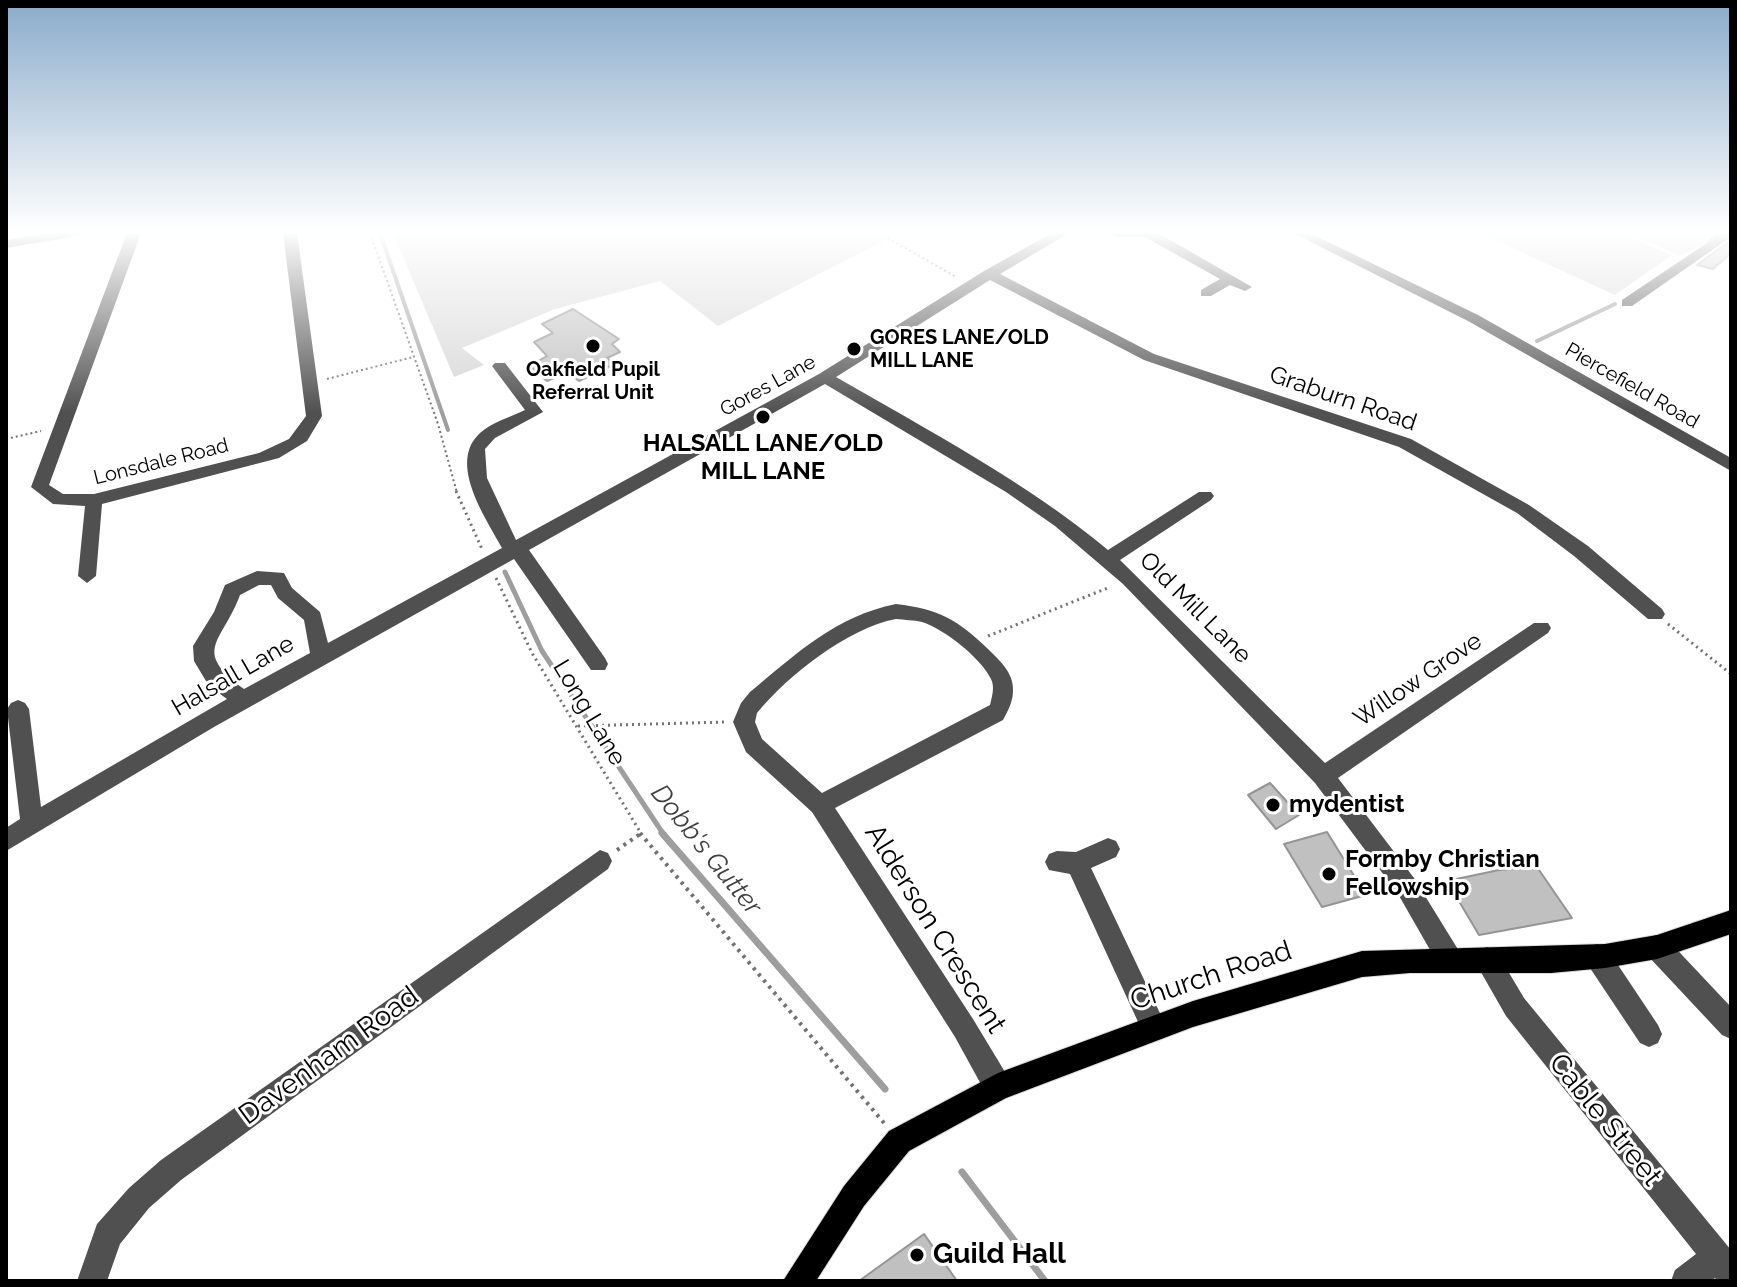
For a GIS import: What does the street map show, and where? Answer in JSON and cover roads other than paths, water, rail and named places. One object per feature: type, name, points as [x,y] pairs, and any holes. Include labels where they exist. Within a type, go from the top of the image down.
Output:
[{"type":"main road","name":"Church Road","points":[[798,1281],[854,1196],[899,1141],[998,1087],[1154,1028],[1362,964],[1597,956],[1657,947],[1731,922]]},
{"type":"street","name":"Lonsdale Road","points":[[112,293],[40,487],[59,500],[94,500],[264,457],[291,447],[308,433],[314,416],[298,293]]},
{"type":"street","name":"Gores Lane","points":[[489,565],[825,377],[958,293]]},
{"type":"street","name":"Graburn Road","points":[[1022,293],[1149,357],[1405,443],[1523,509],[1581,551],[1655,614]]},
{"type":"street","name":"Piercefield Road","points":[[1422,293],[1473,318],[1731,465]]},
{"type":"street","points":[[1627,303],[1641,293]]},
{"type":"street","points":[[500,366],[535,412],[481,440],[475,455],[480,488],[515,551],[598,664]]},
{"type":"street","name":"Old Mill Lane","points":[[825,377],[1012,488],[1061,521],[1130,579],[1323,776],[1406,886],[1450,960]]},
{"type":"street","points":[[1108,559],[1205,496]]},
{"type":"street","points":[[87,576],[94,500]]},
{"type":"street","name":"Halsall Lane","points":[[6,840],[243,700],[489,565]]},
{"type":"street","points":[[243,700],[216,680],[204,661],[203,646],[223,614],[232,590],[244,582],[267,576],[277,578],[285,593],[313,617],[321,656]]},
{"type":"street","name":"Alderson Crescent","points":[[820,805],[996,714],[1005,698],[1003,683],[994,668],[953,628],[929,616],[906,609],[866,617],[846,625],[757,698],[748,709],[744,722],[754,745],[820,805],[964,1028],[998,1087]]},
{"type":"street","name":"Willow Grove","points":[[1323,776],[1541,628]]},
{"type":"street","points":[[18,709],[32,824]]},
{"type":"street","points":[[1108,849],[1067,863],[1154,1028]]},
{"type":"street","name":"Davenham Road","points":[[92,1281],[108,1235],[139,1198],[171,1170],[600,861]]},
{"type":"street","points":[[1657,947],[1731,1026]]},
{"type":"street","points":[[1597,956],[1649,1034]]},
{"type":"street","name":"Cable Street","points":[[1487,960],[1524,1019],[1724,1266]]},
{"type":"street","points":[[1686,1281],[1724,1266]]},
{"type":"waterway","name":"Dobb's Gutter","points":[[401,293],[448,430]]},
{"type":"waterway","points":[[1537,341],[1615,304]]},
{"type":"waterway","name":"Dobb's Gutter","points":[[505,572],[542,651],[664,835]]},
{"type":"waterway","name":"Dobb's Gutter","points":[[662,833],[885,1089]]},
{"type":"waterway","name":"Dobb's Gutter","points":[[962,1172],[1045,1281]]},
{"type":"place","name":"Oakfield Pupil Referral Unit","points":[[593,346]]},
{"type":"place","name":"GORES LANE/OLD MILL LANE","points":[[854,349]]},
{"type":"place","name":"HALSALL LANE/OLD MILL LANE","points":[[763,417]]},
{"type":"place","name":"mydentist","points":[[1273,805]]},
{"type":"place","name":"Formby Christian Fellowship","points":[[1329,874]]},
{"type":"place","name":"Guild Hall","points":[[917,1255]]}]
